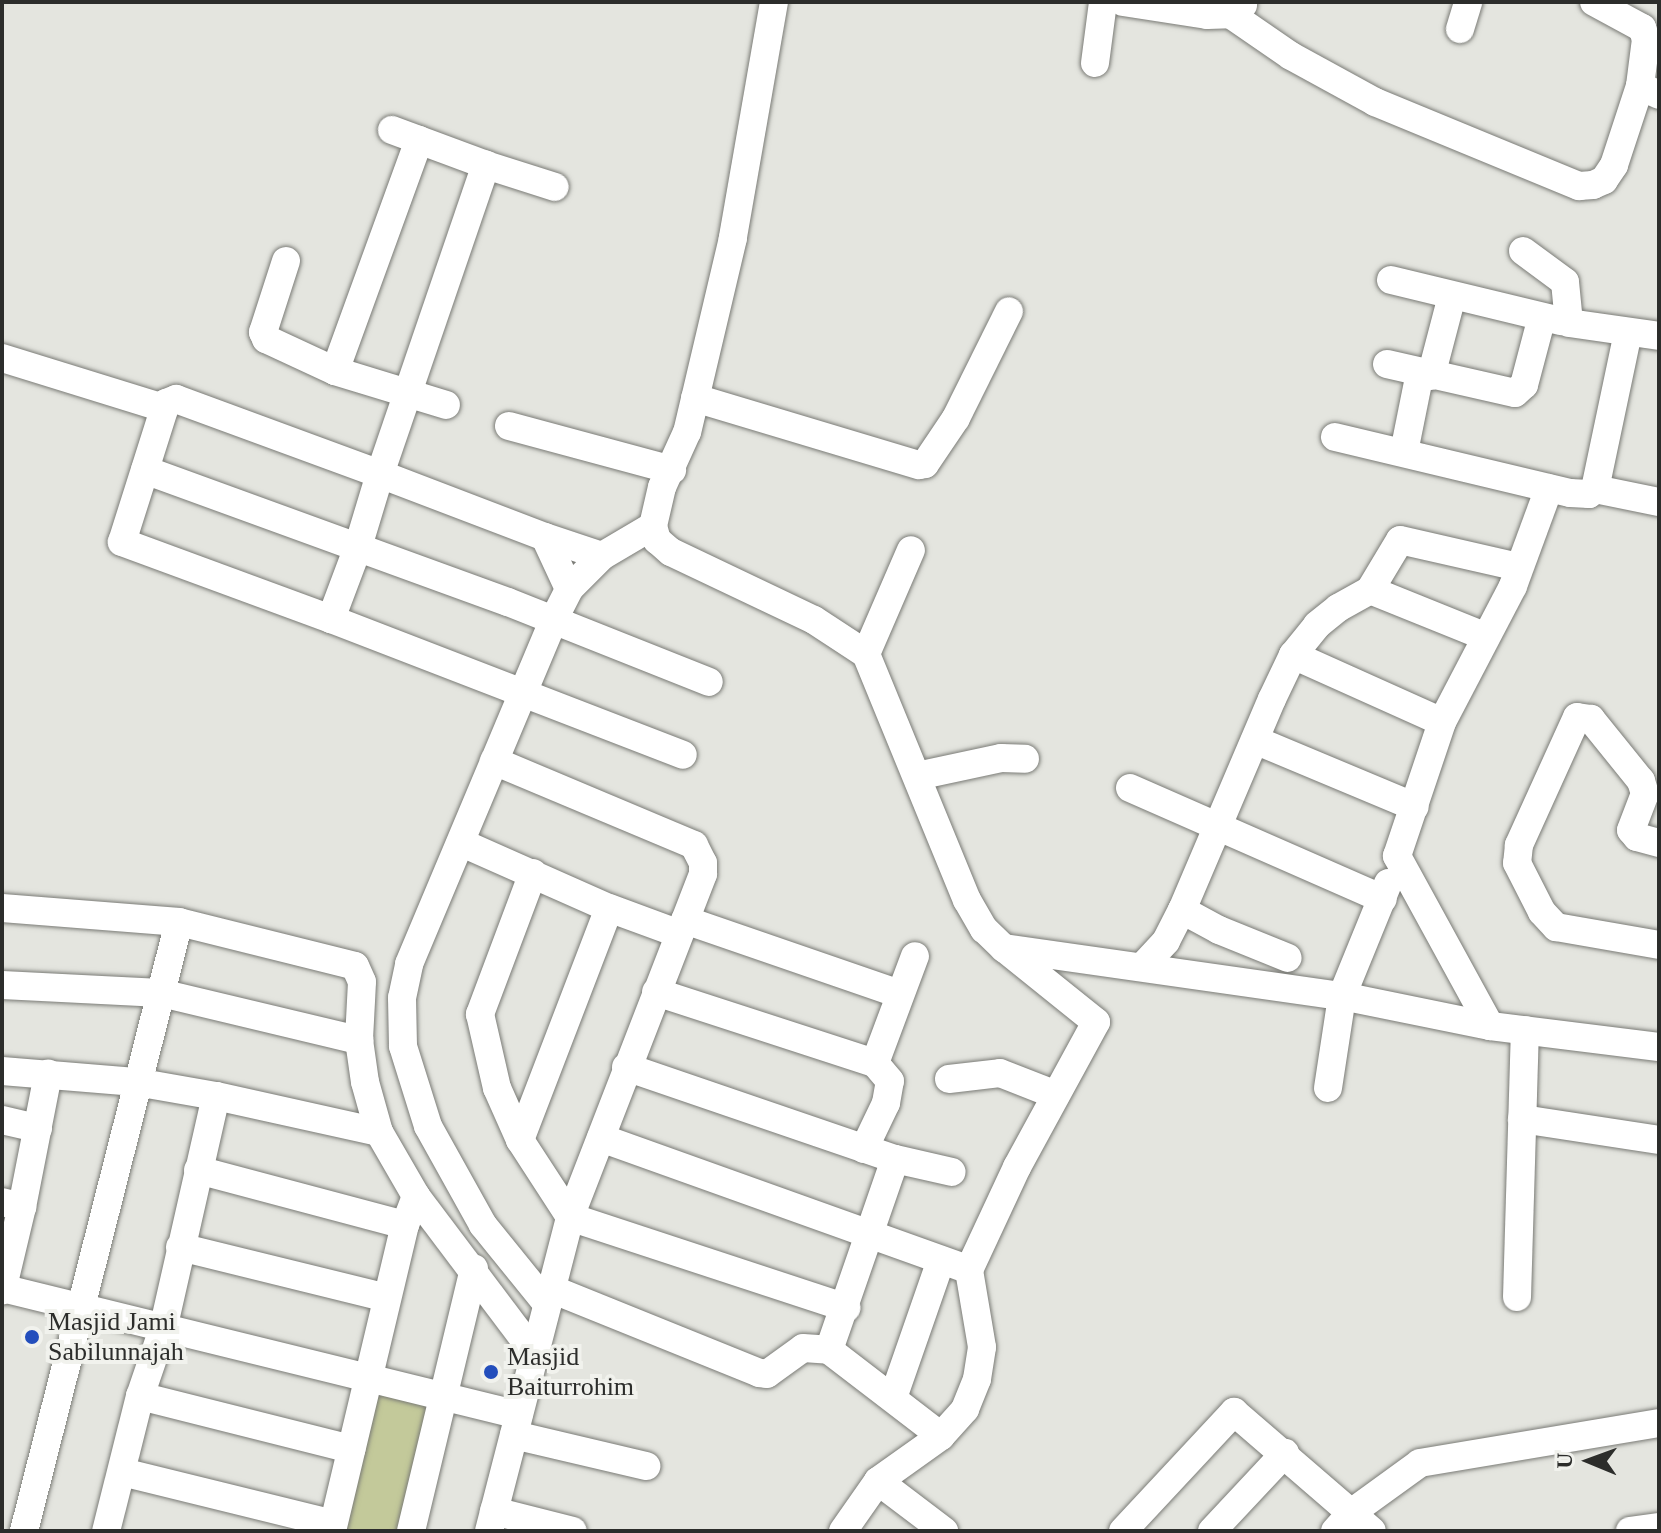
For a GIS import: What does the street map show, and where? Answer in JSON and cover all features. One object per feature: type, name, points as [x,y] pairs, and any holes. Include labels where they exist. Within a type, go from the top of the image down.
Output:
[{"type":"street","points":[[774,2],[733,238],[687,432],[655,508],[653,526],[657,540],[671,552],[826,627],[866,654],[967,900],[984,929],[1096,1022],[969,1270],[979,1325],[980,1363],[965,1409],[941,1436],[872,1492],[843,1531]]},
{"type":"street","points":[[1095,63],[1103,2]]},
{"type":"street","points":[[1123,2],[1207,15],[1238,8],[1291,56],[1375,102],[1579,186],[1604,180],[1650,91],[1646,39],[1642,28],[1594,2]]},
{"type":"street","points":[[335,371],[406,135],[555,187]]},
{"type":"street","points":[[331,619],[486,165]]},
{"type":"street","points":[[1387,364],[1511,393],[1519,391],[1556,320],[1565,282],[1523,251]]},
{"type":"street","points":[[286,261],[264,336],[276,346],[335,371],[446,405]]},
{"type":"street","points":[[1391,280],[1556,320],[1659,336]]},
{"type":"street","points":[[1404,452],[1425,375],[1452,296]]},
{"type":"street","points":[[695,398],[919,465],[925,464],[956,418],[1009,311]]},
{"type":"street","points":[[1595,489],[1628,332]]},
{"type":"street","points":[[2,358],[164,408]]},
{"type":"street","points":[[602,556],[176,399],[170,399],[164,408],[121,536],[126,546],[331,619],[683,755]]},
{"type":"street","points":[[509,426],[672,470]]},
{"type":"street","points":[[1335,437],[1582,495],[1595,489],[1659,502]]},
{"type":"street","points":[[145,470],[508,602],[552,623],[709,682]]},
{"type":"street","points":[[1328,1088],[1342,996],[1383,899],[1442,722],[1519,567],[1549,488]]},
{"type":"street","points":[[653,526],[602,556],[569,589],[409,964],[402,998],[400,1031],[428,1126],[483,1225],[546,1303],[759,1373],[767,1374],[807,1347],[829,1350],[941,1436]]},
{"type":"street","points":[[545,537],[569,589]]},
{"type":"street","points":[[1142,967],[1166,941],[1182,910],[1215,827],[1293,655],[1317,625],[1338,608],[1370,590],[1396,544],[1405,539],[1519,567]]},
{"type":"street","points":[[866,654],[911,550]]},
{"type":"street","points":[[1370,590],[1484,636]]},
{"type":"street","points":[[1293,655],[1442,722]]},
{"type":"street","points":[[1659,843],[1637,837],[1631,830],[1645,794],[1643,783],[1591,719],[1577,717],[1519,845],[1517,863],[1542,912],[1556,927],[1659,945]]},
{"type":"street","points":[[1255,740],[1415,807]]},
{"type":"street","points":[[917,776],[1001,758],[1025,759]]},
{"type":"street","points":[[494,761],[694,845],[702,856],[703,874],[570,1217],[491,1521],[573,1531]]},
{"type":"street","points":[[1130,788],[1383,899]]},
{"type":"street","points":[[462,843],[609,908],[681,926],[900,994]]},
{"type":"street","points":[[1397,856],[1490,1026]]},
{"type":"street","points":[[533,873],[480,1014],[497,1088],[520,1140],[570,1217],[846,1308]]},
{"type":"street","points":[[2,908],[179,922],[355,966],[362,982],[359,1040],[365,1082],[379,1132],[416,1196],[534,1348]]},
{"type":"street","points":[[520,1140],[609,908]]},
{"type":"street","points":[[1182,910],[1219,930],[1288,958]]},
{"type":"street","points":[[24,1531],[179,922]]},
{"type":"street","points":[[1004,948],[1342,996],[1490,1026],[1659,1047]]},
{"type":"street","points":[[875,1063],[915,956]]},
{"type":"street","points":[[2,985],[161,993],[359,1040]]},
{"type":"street","points":[[656,992],[875,1063],[890,1081],[886,1103],[864,1149]]},
{"type":"street","points":[[1517,1297],[1525,1030]]},
{"type":"street","points":[[626,1067],[895,1159],[952,1172]]},
{"type":"street","points":[[2,1071],[136,1082],[216,1096],[379,1132]]},
{"type":"street","points":[[949,1079],[1000,1073],[1056,1095]]},
{"type":"street","points":[[48,1074],[38,1128],[12,1204],[2,1289],[444,1396],[516,1425],[646,1466]]},
{"type":"street","points":[[106,1531],[140,1396],[163,1329],[216,1096]]},
{"type":"street","points":[[1522,1119],[1659,1140]]},
{"type":"street","points":[[2,1120],[38,1128]]},
{"type":"street","points":[[601,1138],[969,1270]]},
{"type":"street","points":[[829,1350],[895,1159]]},
{"type":"street","points":[[198,1170],[405,1225]]},
{"type":"street","points":[[122,1472],[332,1528],[405,1225],[416,1196]]},
{"type":"street","points":[[180,1247],[387,1298]]},
{"type":"street","points":[[893,1398],[941,1260]]},
{"type":"street","points":[[411,1531],[474,1268]]},
{"type":"street","points":[[140,1396],[351,1449]]},
{"type":"street","points":[[1123,1531],[1233,1413],[1285,1453],[1353,1525],[1420,1463],[1659,1423]]},
{"type":"street","points":[[1212,1531],[1285,1453]]},
{"type":"street","points":[[872,1492],[944,1531]]},
{"type":"street","points":[[1630,1531],[1659,1527]]},
{"type":"green space","points":[[370,1373],[444,1391],[409,1531],[329,1531]]},
{"type":"place","name":"Masjid Jami Sabilunnajah","points":[[32,1337]]},
{"type":"place","name":"Masjid Baiturrohim","points":[[491,1372]]}]
